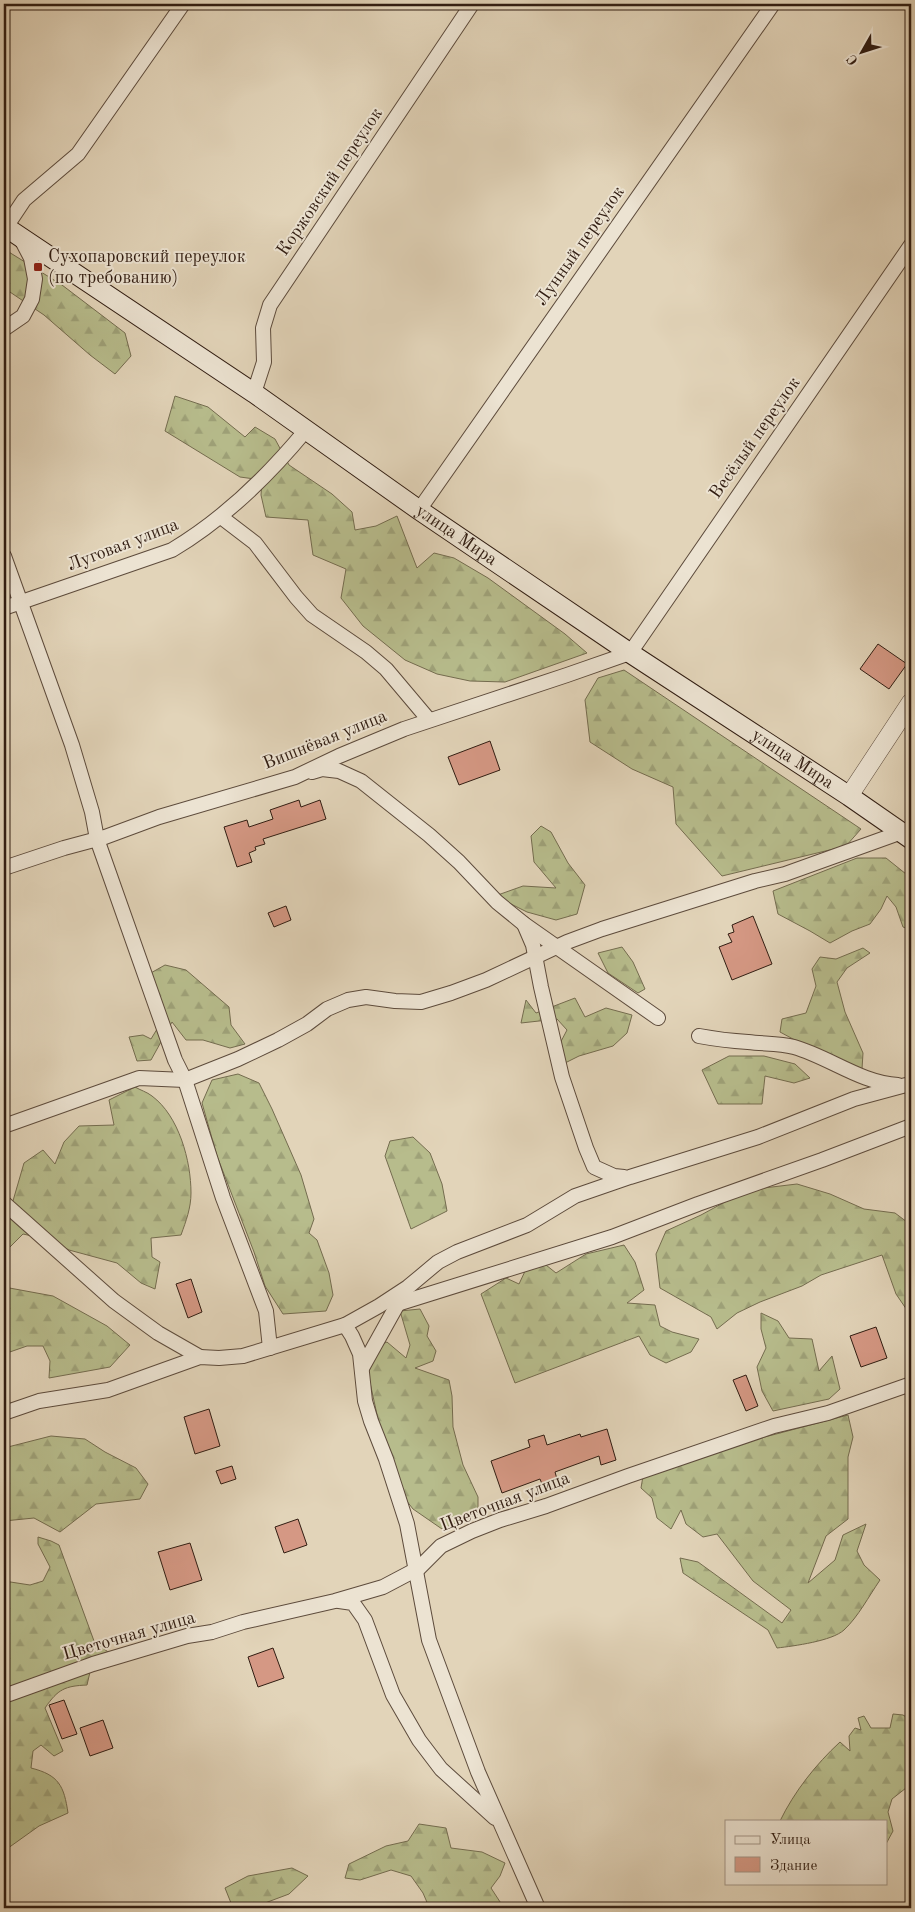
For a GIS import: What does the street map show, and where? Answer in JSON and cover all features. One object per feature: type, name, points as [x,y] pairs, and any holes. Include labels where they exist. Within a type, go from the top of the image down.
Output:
[{"type":"main road","name":"улица Мира","points":[[10,230],[254,393],[419,510],[630,653],[906,835]]},
{"type":"street","points":[[4,329],[23,316],[32,299],[35,279],[31,258],[10,230],[24,200],[78,154],[183,4]]},
{"type":"street","name":"Коржовский переулок","points":[[254,393],[264,362],[263,328],[270,305],[472,4]]},
{"type":"street","name":"Лунный переулок","points":[[419,510],[773,4]]},
{"type":"street","name":"Весёлый переулок","points":[[630,653],[911,245]]},
{"type":"street","name":"Луговая улица","points":[[4,608],[172,550],[196,536],[255,485],[306,430]]},
{"type":"street","points":[[221,516],[255,543],[312,615],[386,668],[429,720]]},
{"type":"street","points":[[4,556],[72,745],[92,812],[97,839],[175,1060],[185,1080],[220,1190],[266,1311],[270,1348]]},
{"type":"street","name":"Вишнёвая улица","points":[[4,868],[295,776],[338,756],[429,720],[630,653]]},
{"type":"street","points":[[849,796],[911,702]]},
{"type":"street","points":[[295,776],[322,769],[339,771],[361,781],[430,835],[497,902],[524,924],[658,1018]]},
{"type":"street","points":[[4,1126],[140,1078],[185,1080],[270,1044],[307,1024],[327,1009],[348,1000],[366,997],[421,1002],[486,980],[557,946],[602,929],[754,881],[785,874],[906,835]]},
{"type":"street","points":[[524,924],[533,945],[562,1077],[586,1148],[594,1166],[614,1176],[630,1177]]},
{"type":"street","points":[[699,1036],[718,1040],[793,1047],[887,1084],[908,1085]]},
{"type":"street","points":[[4,1413],[39,1402],[108,1390],[174,1365],[200,1358],[243,1356],[344,1325],[362,1317],[408,1287],[438,1262],[457,1252],[527,1225],[575,1196],[758,1137],[854,1099],[908,1085]]},
{"type":"street","points":[[397,1304],[612,1237],[911,1126]]},
{"type":"street","points":[[4,1203],[114,1301],[158,1333],[200,1358]]},
{"type":"street","points":[[362,1368],[408,1287]]},
{"type":"street","points":[[344,1325],[352,1336],[360,1354],[367,1408],[407,1524],[430,1640],[478,1772],[538,1908]]},
{"type":"street","name":"Цветочная улица","points":[[4,1696],[94,1664],[187,1636],[212,1632],[243,1622],[334,1601],[383,1587],[416,1570],[441,1546],[500,1520],[546,1506],[765,1429],[828,1413],[911,1384]]},
{"type":"street","points":[[334,1601],[345,1601],[353,1604],[365,1620],[393,1695],[419,1740],[441,1769],[487,1809],[504,1828]]},
{"type":"green space","points":[[4,249],[62,285],[125,333],[131,356],[115,374],[44,315],[4,288]]},
{"type":"green space","points":[[175,396],[208,407],[245,437],[255,427],[275,439],[289,465],[332,494],[352,512],[355,530],[376,526],[397,516],[417,568],[434,553],[454,558],[488,578],[565,634],[587,653],[505,682],[470,681],[437,674],[405,660],[363,626],[341,598],[346,569],[313,555],[308,520],[266,517],[261,495],[262,480],[240,477],[165,431]]},
{"type":"green space","points":[[624,670],[861,829],[846,846],[722,876],[676,824],[673,787],[632,769],[590,742],[585,700],[598,678]]},
{"type":"green space","points":[[541,826],[551,832],[568,863],[585,885],[577,914],[556,920],[527,912],[495,896],[523,886],[556,888],[534,862],[531,836]]},
{"type":"green space","points":[[857,858],[886,858],[911,878],[911,930],[903,927],[896,907],[887,896],[881,909],[870,924],[830,943],[778,914],[773,891]]},
{"type":"green space","points":[[622,947],[633,962],[645,989],[638,993],[608,973],[598,953]]},
{"type":"green space","points":[[863,948],[870,953],[847,968],[837,982],[845,1012],[863,1053],[862,1069],[817,1052],[780,1032],[782,1019],[806,1013],[816,986],[812,969],[820,957],[836,959]]},
{"type":"green space","points":[[165,965],[186,970],[229,1007],[231,1025],[245,1044],[230,1048],[203,1040],[186,1040],[172,1022],[151,1060],[137,1061],[129,1037],[143,1035],[151,1039],[162,1021],[149,974]]},
{"type":"green space","points":[[575,998],[585,1017],[606,1008],[632,1015],[627,1033],[613,1046],[579,1056],[559,1066],[557,1049],[567,1030],[557,1019],[521,1023],[526,1000],[536,1013]]},
{"type":"green space","points":[[729,1056],[764,1056],[795,1064],[810,1078],[794,1083],[765,1076],[762,1104],[718,1104],[702,1070]]},
{"type":"green space","points":[[238,1074],[259,1083],[301,1175],[314,1219],[309,1233],[317,1240],[329,1273],[333,1295],[326,1311],[283,1314],[265,1286],[217,1156],[202,1103],[212,1080]]},
{"type":"green space","points":[[135,1087],[152,1096],[169,1115],[182,1140],[189,1167],[190,1204],[181,1235],[151,1238],[152,1257],[160,1262],[155,1289],[141,1283],[117,1263],[69,1250],[50,1240],[23,1234],[10,1247],[4,1243],[4,1223],[8,1218],[24,1163],[43,1150],[55,1164],[64,1142],[79,1126],[114,1125],[109,1100]]},
{"type":"green space","points":[[413,1137],[430,1153],[442,1184],[447,1211],[411,1229],[385,1156],[390,1141]]},
{"type":"green space","points":[[797,1184],[830,1194],[864,1209],[895,1213],[911,1225],[911,1313],[909,1313],[896,1294],[882,1255],[821,1275],[802,1286],[760,1302],[737,1313],[717,1329],[711,1317],[660,1288],[656,1254],[666,1231],[701,1215],[747,1190]]},
{"type":"green space","points":[[624,1245],[635,1262],[644,1290],[627,1303],[655,1305],[660,1326],[672,1332],[699,1339],[691,1352],[666,1363],[650,1355],[639,1336],[515,1383],[481,1294],[506,1278],[519,1284],[527,1267],[546,1265],[556,1273],[586,1254]]},
{"type":"green space","points":[[4,1287],[53,1296],[107,1326],[130,1345],[110,1367],[49,1378],[50,1361],[43,1346],[27,1346],[4,1354]]},
{"type":"green space","points":[[420,1309],[429,1326],[427,1336],[436,1351],[433,1361],[415,1368],[449,1380],[452,1396],[453,1427],[463,1465],[478,1497],[478,1514],[442,1529],[413,1509],[392,1482],[379,1445],[378,1419],[367,1369],[375,1347],[387,1342],[406,1358],[410,1345],[400,1311]]},
{"type":"green space","points":[[761,1313],[778,1321],[789,1338],[812,1339],[819,1371],[832,1356],[840,1389],[829,1399],[773,1411],[762,1391],[757,1367],[766,1348],[761,1329]]},
{"type":"green space","points":[[848,1415],[853,1437],[848,1457],[848,1519],[826,1536],[808,1583],[835,1560],[843,1535],[866,1524],[857,1551],[864,1565],[880,1580],[854,1619],[838,1634],[812,1642],[777,1648],[768,1630],[683,1573],[680,1558],[698,1562],[782,1623],[791,1610],[753,1581],[717,1534],[703,1537],[686,1524],[681,1510],[671,1529],[657,1518],[652,1498],[641,1488],[643,1476],[727,1447]]},
{"type":"green space","points":[[51,1436],[85,1439],[136,1468],[148,1484],[140,1499],[96,1504],[60,1532],[34,1518],[4,1521],[4,1448]]},
{"type":"green space","points":[[38,1537],[59,1545],[94,1641],[108,1652],[90,1672],[87,1685],[73,1686],[63,1690],[45,1708],[63,1751],[54,1756],[41,1745],[33,1751],[31,1768],[48,1774],[59,1783],[68,1813],[39,1826],[4,1851],[4,1581],[30,1585],[43,1581],[50,1567],[38,1544]]},
{"type":"green space","points":[[893,1714],[903,1715],[911,1720],[911,1757],[906,1757],[909,1770],[906,1788],[892,1799],[888,1812],[893,1831],[888,1840],[888,1820],[781,1820],[799,1789],[814,1769],[840,1742],[850,1751],[849,1736],[855,1728],[861,1730],[858,1718],[864,1716],[871,1728],[890,1728]]},
{"type":"green space","points":[[419,1824],[446,1828],[451,1848],[482,1852],[505,1863],[500,1876],[491,1888],[504,1908],[429,1907],[423,1893],[411,1876],[391,1870],[360,1880],[345,1878],[349,1864],[386,1846],[408,1841]]},
{"type":"green space","points":[[292,1868],[308,1876],[289,1894],[257,1906],[233,1908],[225,1888],[248,1876]]},
{"type":"building","points":[[878,644],[907,664],[889,689],[860,669]]},
{"type":"building","points":[[490,741],[500,770],[459,785],[448,757]]},
{"type":"building","points":[[299,800],[301,807],[320,800],[326,819],[263,839],[265,844],[255,847],[256,850],[249,853],[252,862],[237,867],[224,827],[247,820],[249,827],[273,819],[270,810]]},
{"type":"building","points":[[286,906],[291,920],[274,927],[268,913]]},
{"type":"building","points":[[753,916],[772,964],[732,980],[719,947],[732,942],[728,934],[734,932],[732,925]]},
{"type":"building","points":[[191,1279],[202,1312],[188,1318],[176,1284]]},
{"type":"building","points":[[876,1327],[887,1358],[861,1367],[850,1336]]},
{"type":"building","points":[[746,1375],[758,1406],[746,1411],[733,1380]]},
{"type":"building","points":[[209,1409],[220,1446],[195,1454],[184,1417]]},
{"type":"building","points":[[607,1429],[616,1460],[601,1465],[599,1456],[555,1472],[557,1479],[542,1484],[540,1479],[502,1493],[491,1461],[530,1447],[528,1440],[544,1435],[547,1445],[580,1434],[581,1437]]},
{"type":"building","points":[[232,1466],[236,1479],[221,1484],[216,1471]]},
{"type":"building","points":[[298,1519],[307,1545],[284,1553],[275,1527]]},
{"type":"building","points":[[190,1543],[202,1580],[170,1590],[158,1552]]},
{"type":"building","points":[[273,1648],[284,1678],[258,1687],[248,1657]]},
{"type":"building","points":[[64,1700],[77,1734],[62,1739],[49,1705]]},
{"type":"building","points":[[103,1720],[113,1748],[90,1756],[80,1728]]},
{"type":"place","name":"Сухопаровский переулок (по требованию)","points":[[38,267]]}]
